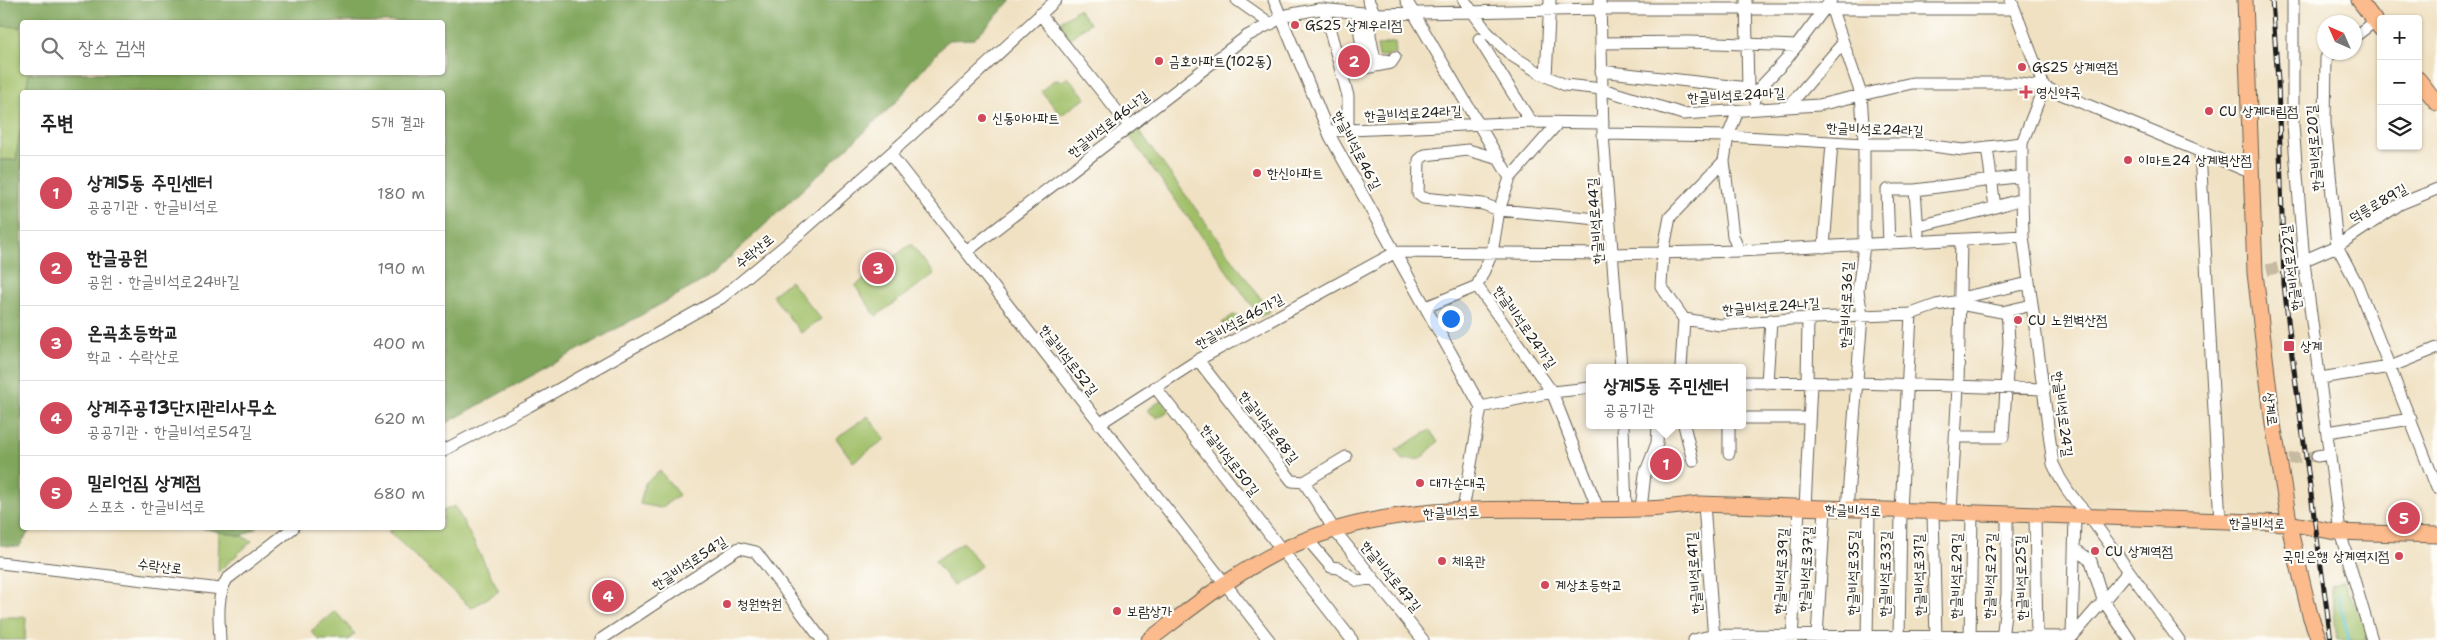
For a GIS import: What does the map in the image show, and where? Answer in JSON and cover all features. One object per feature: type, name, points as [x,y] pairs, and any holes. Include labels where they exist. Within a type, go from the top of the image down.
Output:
[{"type":"main road","name":"상계로","points":[[2245,0],[2252,173],[2261,271],[2284,460],[2289,523],[2310,615],[2319,640]]},
{"type":"main road","points":[[2359,0],[2377,24]]},
{"type":"main road","points":[[2422,83],[2437,103]]},
{"type":"main road","name":"한글비석로","points":[[1149,640],[1225,584],[1282,551],[1335,531],[1393,516],[1435,510],[1634,509],[1704,504],[2289,523],[2340,532],[2437,535]]},
{"type":"street","name":"수락산로","points":[[445,449],[529,406],[721,298],[804,230],[890,154],[1056,0]]},
{"type":"street","points":[[1237,0],[1271,24]]},
{"type":"street","name":"한글비석로46길","points":[[1274,0],[1328,131],[1481,407]]},
{"type":"street","points":[[1357,13],[1365,68],[1392,63],[1395,57],[1382,62],[1375,60],[1370,35],[1373,14],[1368,0]]},
{"type":"street","name":"한글비석로24라길","points":[[1406,0],[1480,125]]},
{"type":"street","name":"한글비석로24마길","points":[[1464,0],[1487,32],[1511,55],[1546,76],[1565,85],[1602,90],[1683,114],[1819,105],[1912,83],[2014,83],[2044,87]]},
{"type":"street","name":"한글비석로22길","points":[[2294,0],[2294,125],[2300,263],[2320,378],[2340,532],[2372,640]]},
{"type":"street","name":"한글비석로46나길","points":[[966,252],[1247,36],[1282,18],[1324,9],[1373,14],[1600,4],[1829,7],[2012,5]]},
{"type":"street","name":"한글비석로44길","points":[[1600,4],[1603,129],[1621,364]]},
{"type":"street","points":[[1546,76],[1550,5]]},
{"type":"street","points":[[1746,5],[1751,90],[1755,109]]},
{"type":"street","points":[[2012,5],[2044,87],[2252,173]]},
{"type":"street","points":[[1751,90],[1798,46],[1829,7]]},
{"type":"street","name":"한글비석로36길","points":[[1829,7],[1861,94],[1864,144],[1864,246],[1858,291],[1862,315],[1847,510]]},
{"type":"street","name":"한글비석로24라길","points":[[1324,9],[1348,96],[1348,131]]},
{"type":"street","points":[[1040,14],[1129,126]]},
{"type":"street","points":[[2362,33],[2377,26]]},
{"type":"street","points":[[1479,39],[1531,122]]},
{"type":"street","points":[[1601,43],[1747,43],[1752,45],[1798,46]]},
{"type":"street","points":[[1788,107],[1843,43]]},
{"type":"street","name":"한글비석로20길","points":[[2326,60],[2325,122],[2337,246],[2357,284],[2437,488]]},
{"type":"street","points":[[1601,71],[1751,90]]},
{"type":"street","name":"한글비석로24길","points":[[2044,87],[2022,143],[2022,198],[2023,236],[2045,389],[2053,464],[2060,480],[2082,516],[2129,571],[2179,640]]},
{"type":"street","points":[[1738,111],[1728,136],[1724,161],[1733,236],[1739,251]]},
{"type":"street","name":"한글비석로24라길","points":[[1328,131],[1531,122],[1558,123],[1603,129],[1832,143],[1917,144],[1962,150],[2022,143]]},
{"type":"street","points":[[1480,125],[1510,178],[1558,123]]},
{"type":"street","points":[[1824,248],[1832,143]]},
{"type":"street","points":[[1987,147],[1995,207]]},
{"type":"street","points":[[1499,159],[1477,152],[1458,151],[1425,155],[1420,160],[1418,167],[1418,194],[1423,198],[1482,204],[1498,210],[1610,220]]},
{"type":"street","points":[[2200,151],[2220,522]]},
{"type":"street","name":"한글비석로52길","points":[[890,154],[1269,640]]},
{"type":"street","points":[[1682,364],[1684,319],[1661,286],[1663,253],[1670,217],[1724,161]]},
{"type":"street","points":[[1889,244],[1887,190],[1915,190],[2022,176]]},
{"type":"street","name":"한글비석로24가길","points":[[1510,178],[1498,210],[1492,252],[1477,286],[1552,392]]},
{"type":"street","name":"덕릉로89길","points":[[2337,246],[2400,204],[2437,189]]},
{"type":"street","points":[[1915,190],[1919,242]]},
{"type":"street","points":[[1864,194],[1886,194]]},
{"type":"street","points":[[1918,226],[1995,207],[2022,198]]},
{"type":"street","points":[[1396,252],[1663,253],[1824,248],[2023,236]]},
{"type":"street","points":[[1951,512],[1958,386],[1960,240]]},
{"type":"street","points":[[2300,263],[2337,246]]},
{"type":"street","name":"한글비석로46가길","points":[[1099,424],[1198,360],[1396,252]]},
{"type":"street","name":"한글비석로24나길","points":[[1684,319],[1720,325],[1771,320],[1911,314],[1936,305],[1960,301],[2029,283]]},
{"type":"street","points":[[1426,307],[1477,286]]},
{"type":"street","points":[[1960,301],[2007,311],[2032,305]]},
{"type":"street","points":[[1956,437],[2003,437],[2009,341],[2007,311]]},
{"type":"street","points":[[1909,385],[1911,314]]},
{"type":"street","name":"한글비석로","points":[[1802,508],[1809,418],[1808,318]]},
{"type":"street","points":[[1767,383],[1771,320]]},
{"type":"street","points":[[2320,378],[2390,367],[2437,348]]},
{"type":"street","name":"한글비석로48길","points":[[1198,360],[1292,481],[1304,482],[1335,531]]},
{"type":"street","points":[[1746,382],[1857,383],[2045,389]]},
{"type":"street","name":"한글비석로","points":[[1901,511],[1909,385]]},
{"type":"street","name":"한글비석로50길","points":[[1155,387],[1352,640]]},
{"type":"street","points":[[1463,510],[1481,407],[1552,392],[1586,388]]},
{"type":"street","points":[[1552,392],[1598,509]]},
{"type":"street","points":[[1746,418],[1809,418]]},
{"type":"street","points":[[2327,432],[2366,424],[2411,419]]},
{"type":"street","points":[[1624,429],[1634,509]]},
{"type":"street","points":[[1634,509],[1656,443],[1658,429]]},
{"type":"street","points":[[1685,429],[1693,461]]},
{"type":"street","points":[[1729,429],[1729,454]]},
{"type":"street","points":[[2317,456],[2330,454]]},
{"type":"street","points":[[1304,482],[1346,457]]},
{"type":"street","name":"한글비석로41길","points":[[1704,504],[1714,638]]},
{"type":"street","name":"한글비석로39길","points":[[1792,638],[1797,543],[1802,508]]},
{"type":"street","name":"한글비석로37길","points":[[1817,636],[1824,509]]},
{"type":"street","name":"한글비석로35길","points":[[1867,638],[1869,510]]},
{"type":"street","name":"한글비석로33길","points":[[1867,638],[1899,638],[1901,511]]},
{"type":"street","name":"한글비석로31길","points":[[1933,512],[1936,639]]},
{"type":"street","name":"한글비석로29길","points":[[1970,639],[1972,513]]},
{"type":"street","name":"한글비석로27길","points":[[2002,639],[2007,594],[2006,514]]},
{"type":"street","name":"한글비석로25길","points":[[2035,515],[2037,638]]},
{"type":"street","points":[[2072,637],[2075,549],[2082,516]]},
{"type":"street","points":[[220,640],[221,589],[227,579],[291,530]]},
{"type":"street","name":"한글비석로47길","points":[[1335,531],[1423,640]]},
{"type":"street","points":[[1308,540],[1331,567],[1339,568],[1358,581],[1373,578]]},
{"type":"street","points":[[1797,543],[1822,544]]},
{"type":"street","name":"한글비석로54길","points":[[600,640],[739,548],[756,552],[822,640]]},
{"type":"street","points":[[2075,549],[2091,561],[2103,600],[2130,640]]},
{"type":"street","name":"수락산로","points":[[0,563],[221,589]]},
{"type":"street","points":[[1899,638],[2002,639],[2072,637],[2129,571]]},
{"type":"street","points":[[1694,640],[1817,636],[1867,638]]},
{"type":"green space","points":[[0,0],[1012,0],[974,39],[948,40],[895,103],[708,278],[445,424],[445,90],[26,90],[29,75],[445,75],[445,20],[20,20],[20,27],[0,26]]},
{"type":"green space","points":[[1078,9],[1090,23],[1069,39],[1061,29],[1062,20]]},
{"type":"green space","points":[[0,26],[20,27],[20,75],[29,75],[26,90],[20,90],[20,132],[16,160],[0,160]]},
{"type":"green space","points":[[1395,42],[1396,54],[1379,57],[1377,46]]},
{"type":"green space","points":[[1359,54],[1361,65],[1349,66],[1347,57]]},
{"type":"green space","points":[[1068,77],[1086,98],[1061,115],[1041,91],[1054,80],[1063,81]]},
{"type":"green space","points":[[1134,124],[1270,311],[1260,317],[1125,130]]},
{"type":"green space","points":[[20,132],[20,530],[30,530],[19,547],[0,545],[0,160],[16,160]]},
{"type":"green space","points":[[911,244],[934,274],[876,316],[855,286]]},
{"type":"green space","points":[[790,281],[821,319],[801,333],[772,295]]},
{"type":"green space","points":[[1233,315],[1243,317],[1245,325],[1230,333],[1222,323]]},
{"type":"green space","points":[[1162,400],[1169,411],[1157,418],[1147,410]]},
{"type":"green space","points":[[868,416],[885,439],[853,462],[836,438]]},
{"type":"green space","points":[[1430,430],[1438,442],[1420,459],[1402,460],[1396,450]]},
{"type":"green space","points":[[660,471],[679,495],[661,508],[640,504],[645,483]]},
{"type":"green space","points":[[455,506],[499,591],[471,608],[388,531],[445,530],[445,510]]},
{"type":"green space","points":[[211,530],[253,530],[241,536]]},
{"type":"green space","points":[[219,531],[241,536],[252,541],[218,572]]},
{"type":"green space","points":[[963,542],[981,566],[953,586],[935,561]]},
{"type":"green space","points":[[2343,581],[2373,640],[2337,640],[2331,586]]},
{"type":"green space","points":[[335,611],[355,634],[348,640],[319,640],[311,631]]},
{"type":"green space","points":[[0,617],[26,617],[25,640],[0,640]]},
{"type":"waterway","points":[[2338,594],[2349,640]]},
{"type":"tunnel","points":[[2267,270],[2296,264]]},
{"type":"tunnel","points":[[2289,459],[2317,456]]},
{"type":"railway","points":[[2272,0],[2278,81],[2284,284],[2331,640]]},
{"type":"place","name":"GS25 상계우리점","points":[[1295,25]]},
{"type":"place","name":"금호아파트(102동)","points":[[1159,61]]},
{"type":"place","name":"한글공원","points":[[1354,61]]},
{"type":"place","name":"GS25 상계역점","points":[[2022,67]]},
{"type":"place","name":"영신약국","points":[[2026,92]]},
{"type":"place","name":"CU 상계대림점","points":[[2209,111]]},
{"type":"place","name":"신동아아파트","points":[[982,118]]},
{"type":"place","name":"이마트24 상계벽산점","points":[[2128,160]]},
{"type":"place","name":"한신아파트","points":[[1257,173]]},
{"type":"place","name":"온곡초등학교","points":[[878,268]]},
{"type":"place","name":"CU 노원벽산점","points":[[2018,320]]},
{"type":"place","name":"상계","points":[[2289,346]]},
{"type":"place","name":"상계5동 주민센터","points":[[1666,464]]},
{"type":"place","name":"대가순대국","points":[[1420,483]]},
{"type":"place","name":"밀리언짐 상계점","points":[[2404,518]]},
{"type":"place","name":"CU 상계역점","points":[[2095,551]]},
{"type":"place","name":"국민은행 상계역지점","points":[[2399,556]]},
{"type":"place","name":"체육관","points":[[1442,561]]},
{"type":"place","name":"계상초등학교","points":[[1545,585]]},
{"type":"place","name":"상계주공13단지관리사무소","points":[[608,596]]},
{"type":"place","name":"청원학원","points":[[727,604]]},
{"type":"place","name":"보람상가","points":[[1117,611]]}]
